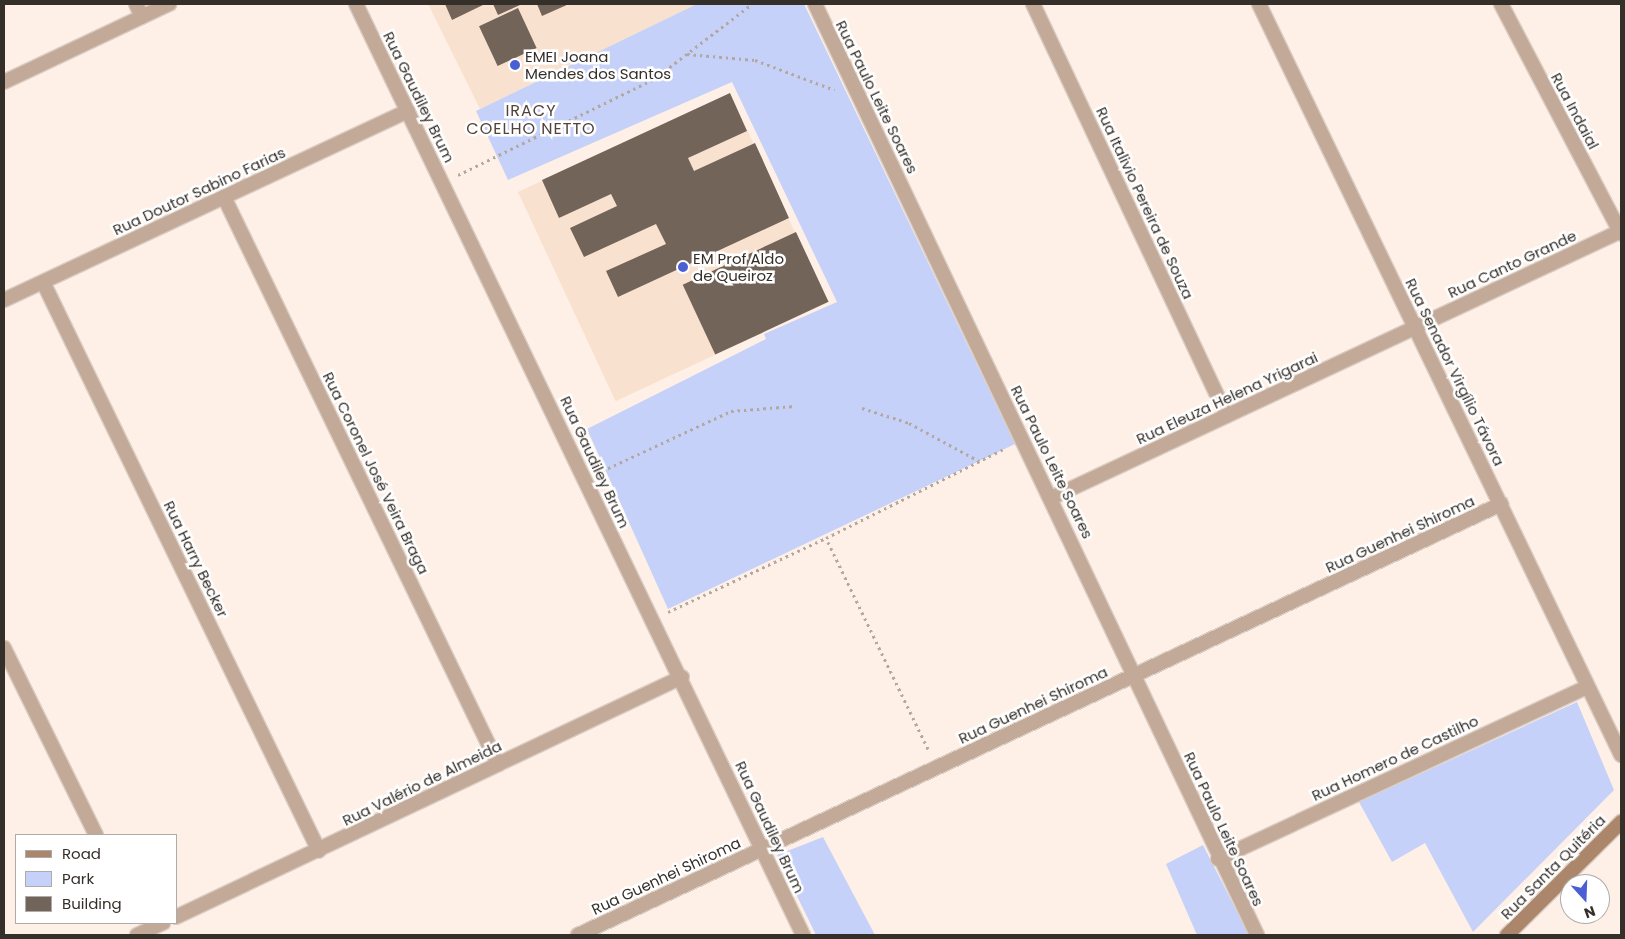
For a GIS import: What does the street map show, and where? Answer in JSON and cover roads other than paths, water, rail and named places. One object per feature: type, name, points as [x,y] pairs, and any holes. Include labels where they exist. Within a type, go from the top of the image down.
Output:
[{"type":"main road","name":"Rua Santa Quitéria","points":[[1507,935],[1621,822]]},
{"type":"street","points":[[136,4],[142,17]]},
{"type":"street","points":[[4,82],[170,4]]},
{"type":"street","name":"Rua Gaudiley Brum","points":[[356,4],[584,480],[682,677],[803,935]]},
{"type":"street","name":"Rua Paulo Leite Soares","points":[[815,4],[1136,676],[1218,859],[1257,935]]},
{"type":"street","name":"Rua Italivio Pereira de Souza","points":[[1033,4],[1227,416]]},
{"type":"street","name":"Rua Senador Virgílio Távora","points":[[1259,4],[1621,755]]},
{"type":"street","name":"Rua Indaial","points":[[1501,4],[1621,232]]},
{"type":"street","name":"Rua Doutor Sabino Farias","points":[[4,300],[408,111]]},
{"type":"street","name":"Rua Coronel José Veira Braga","points":[[224,197],[498,764]]},
{"type":"street","name":"Rua Canto Grande","points":[[1416,327],[1621,232]]},
{"type":"street","name":"Rua Harry Becker","points":[[43,282],[319,851]]},
{"type":"street","name":"Rua Eleuza Helena Yrigarai","points":[[1051,498],[1416,327]]},
{"type":"street","name":"Rua Guenhei Shiroma","points":[[578,935],[1501,504]]},
{"type":"street","points":[[4,648],[96,834]]},
{"type":"street","name":"Rua Valério de Almeida","points":[[178,916],[319,851],[682,677]]},
{"type":"street","name":"Rua Homero de Castilho","points":[[1218,859],[1587,687]]},
{"type":"street","points":[[141,931],[160,924]]},
{"type":"place","name":"EMEI Joana Mendes dos Santos","points":[[515,65]]},
{"type":"place","name":"EM Prof Aldo de Queiroz","points":[[683,267]]},
{"type":"district","name":"IRACY COELHO NETTO","points":[[531,120]]}]
